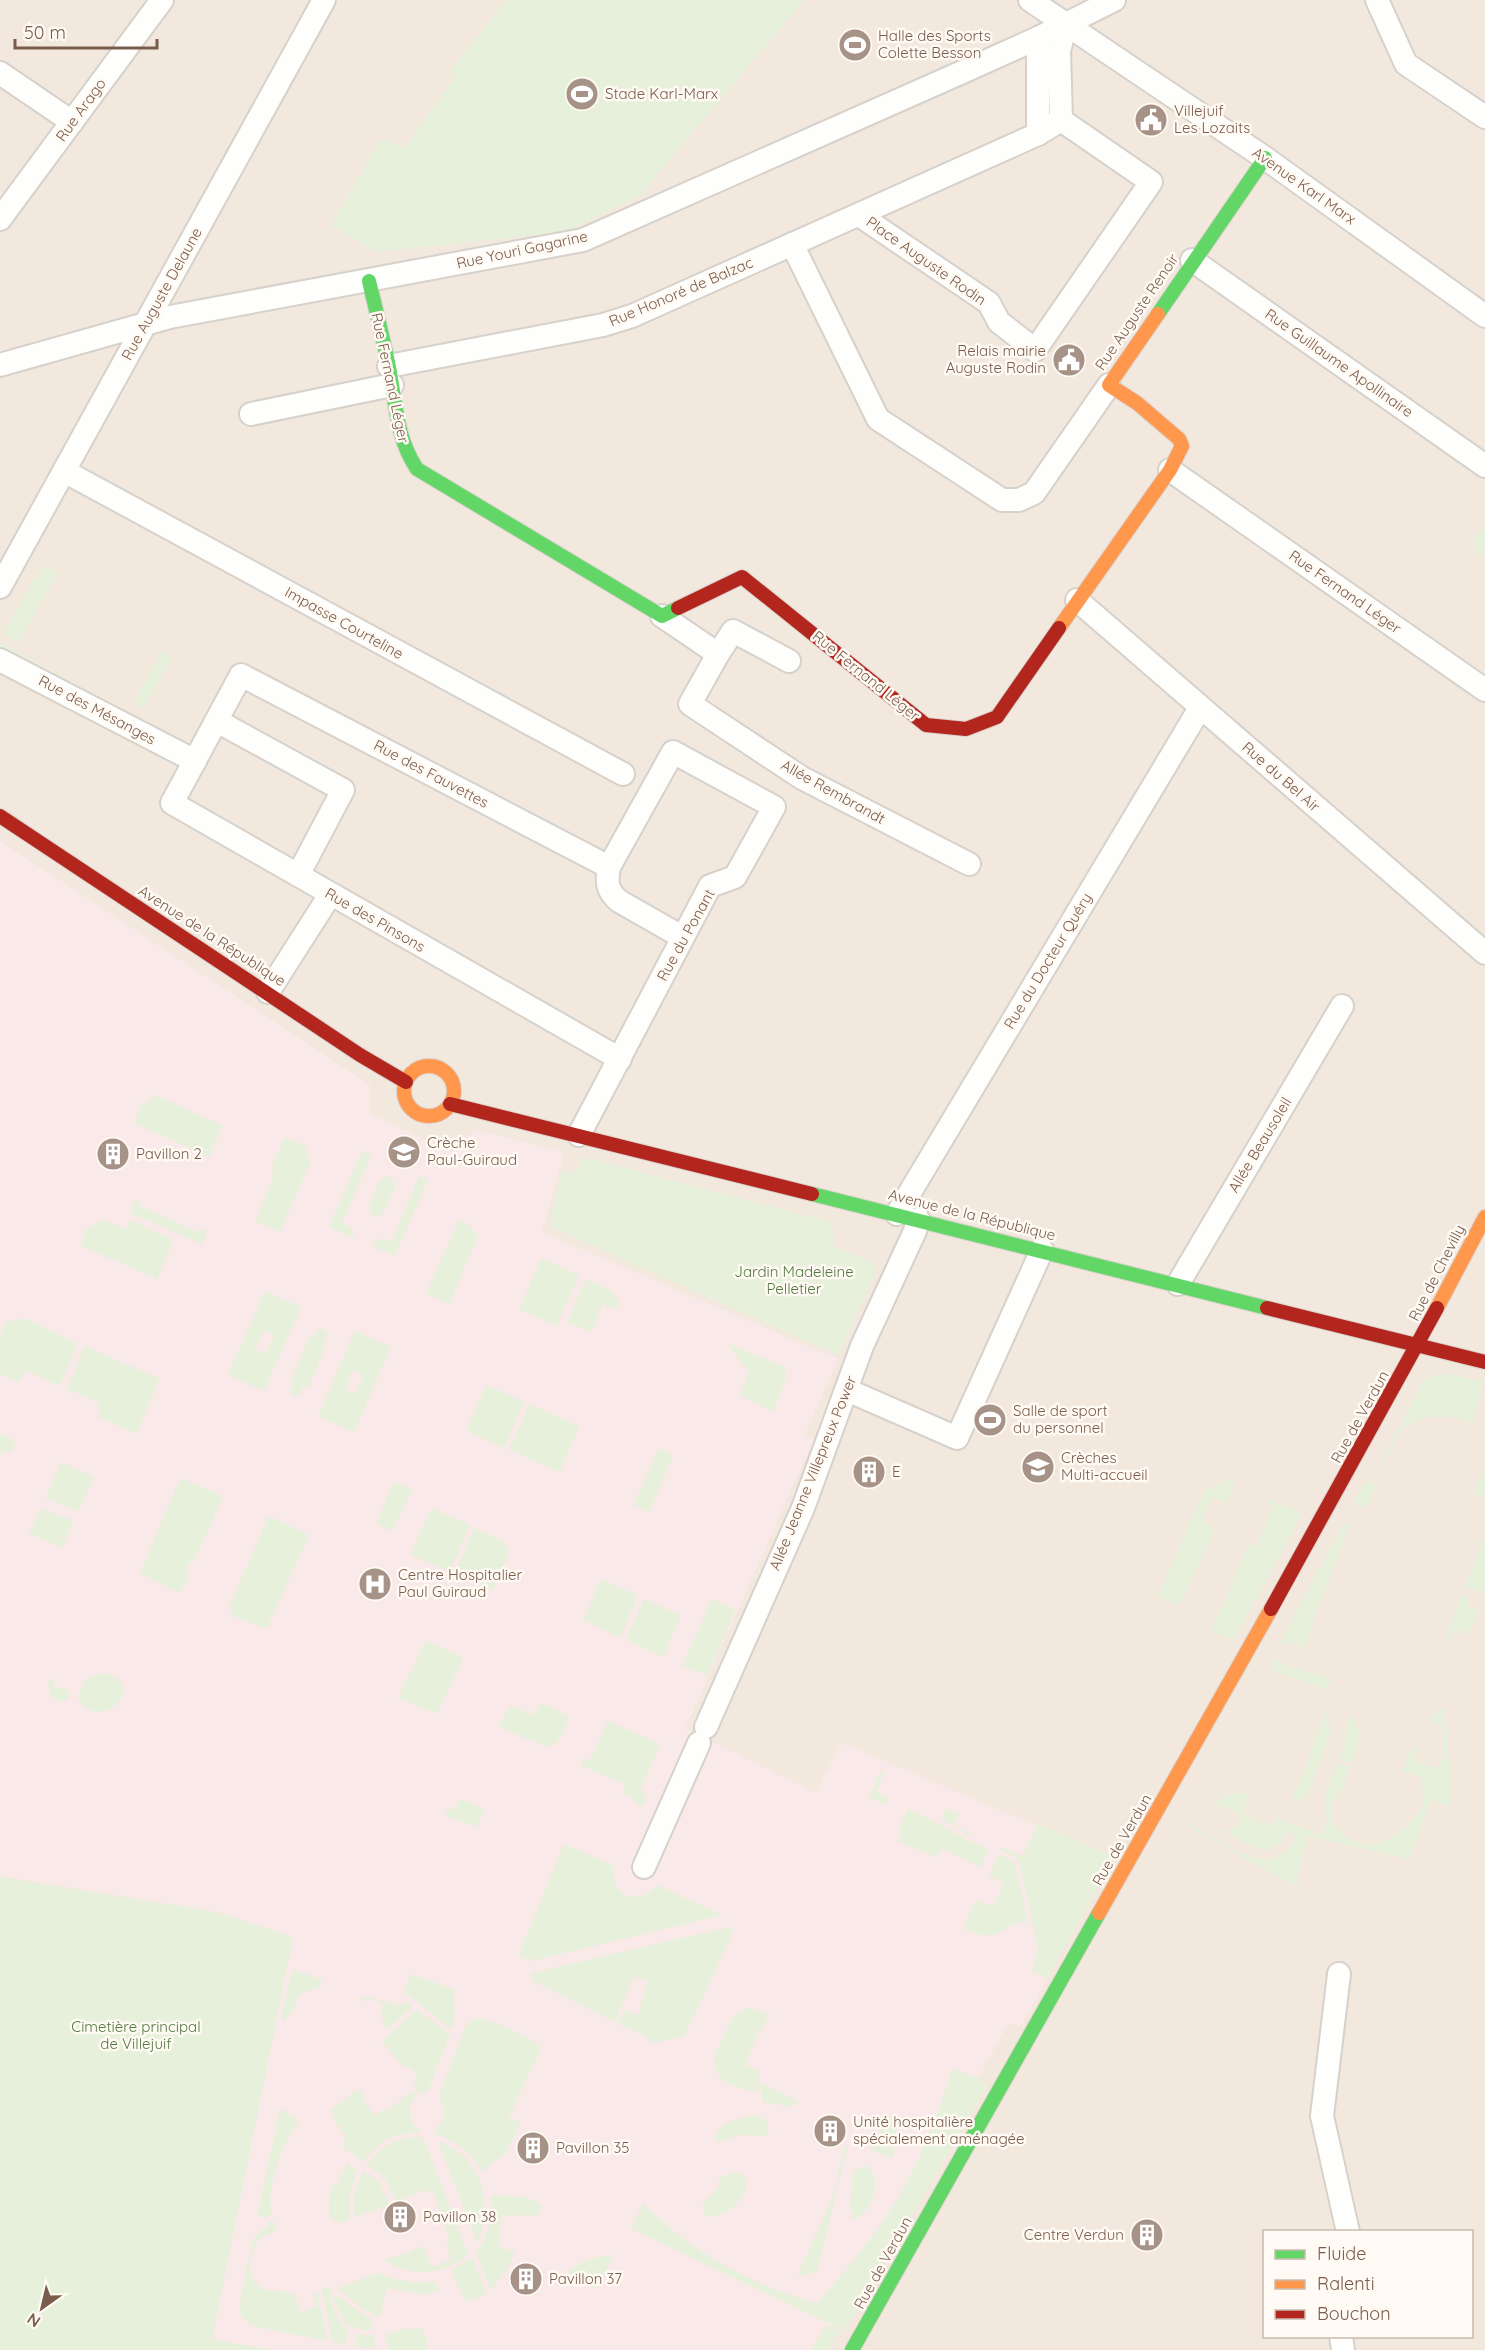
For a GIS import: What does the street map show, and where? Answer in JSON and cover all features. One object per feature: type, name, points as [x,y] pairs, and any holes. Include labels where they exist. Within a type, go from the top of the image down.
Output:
[{"type":"street","name":"Rue Arago","points":[[0,219],[162,0]]},
{"type":"street","name":"Rue Auguste Delaune","points":[[0,587],[324,0]]},
{"type":"street","name":"Avenue Karl Marx","points":[[1030,0],[1265,158],[1485,316]]},
{"type":"street","name":"Rue Youri Gagarine","points":[[0,365],[147,323],[583,240],[1038,38],[1113,0]]},
{"type":"street","points":[[1377,0],[1406,64],[1485,117]]},
{"type":"street","points":[[1061,120],[1059,51],[1066,24]]},
{"type":"street","points":[[1038,38],[1038,134]]},
{"type":"street","points":[[0,73],[72,122]]},
{"type":"street","name":"Place Auguste Rodin","points":[[1061,120],[1151,182],[1035,350],[999,322],[989,303],[859,215],[1038,134],[1061,120]]},
{"type":"street","name":"Rue Auguste Renoir","points":[[1170,470],[1182,446],[1179,439],[1137,403],[1109,385],[1192,260],[1265,158]]},
{"type":"street","name":"Rue Honoré de Balzac","points":[[251,414],[391,376],[603,326],[632,316],[859,215]]},
{"type":"street","points":[[792,244],[878,419],[1002,500],[1020,500],[1034,493],[1109,385]]},
{"type":"street","name":"Rue Guillaume Apollinaire","points":[[1192,260],[1485,466]]},
{"type":"street","name":"Rue Fernand Léger","points":[[369,281],[391,376],[402,442],[407,456],[417,469],[662,616],[742,577],[926,724],[966,729],[998,717],[1077,600],[1170,470],[1485,690]]},
{"type":"street","name":"Impasse Courteline","points":[[64,471],[623,774]]},
{"type":"street","name":"Rue du Bel Air","points":[[1077,600],[1485,952]]},
{"type":"street","points":[[662,616],[718,654]]},
{"type":"street","name":"Allée Rembrandt","points":[[789,661],[733,631],[690,704],[802,778],[969,864]]},
{"type":"street","name":"Rue des Mésanges","points":[[0,660],[195,761]]},
{"type":"street","name":"Rue des Fauvettes","points":[[195,761],[241,675],[609,867]]},
{"type":"street","name":"Rue du Docteur Quéry","points":[[907,1216],[1200,708]]},
{"type":"street","points":[[217,721],[343,790],[298,875]]},
{"type":"street","name":"Rue du Ponant","points":[[579,1135],[710,886],[735,877],[774,807],[673,752],[609,867]]},
{"type":"street","name":"Rue des Pinsons","points":[[195,761],[172,803],[620,1059]]},
{"type":"street","name":"Avenue de la République","points":[[0,816],[360,1055],[406,1082]]},
{"type":"street","points":[[609,867],[606,881],[611,894],[619,902],[682,938]]},
{"type":"street","points":[[268,992],[330,895]]},
{"type":"street","name":"Allée Beausoleil","points":[[1178,1284],[1342,1006]]},
{"type":"street","points":[[432,1066],[440,1068],[447,1073],[454,1088],[450,1104],[439,1113],[424,1115],[417,1113],[407,1103],[406,1082],[416,1070],[432,1066]]},
{"type":"street","name":"Avenue de la République","points":[[450,1104],[907,1216],[1485,1362]]},
{"type":"street","name":"Allée Jeanne Villepreux Power","points":[[644,1867],[803,1509],[862,1347],[915,1231],[907,1216]]},
{"type":"street","name":"Rue de Chevilly","points":[[1418,1346],[1485,1217]]},
{"type":"street","points":[[847,1390],[957,1438],[1042,1250]]},
{"type":"street","name":"Rue de Verdun","points":[[852,2350],[1222,1698],[1418,1346]]},
{"type":"street","points":[[1339,1974],[1322,2116],[1348,2230]]},
{"type":"shaded area","points":[[0,0],[1485,0],[1485,2350],[0,2350]]},
{"type":"shaded area","name":"Centre Hospitalier Paul Guiraud","points":[[0,841],[370,1085],[370,1114],[453,1151],[476,1130],[564,1153],[542,1232],[838,1359],[805,1434],[814,1439],[685,1729],[816,1793],[842,1743],[1113,1858],[1020,2028],[1009,2023],[1002,2035],[978,2078],[987,2086],[843,2333],[840,2331],[828,2350],[270,2350],[212,2339],[293,1937],[216,1912],[0,1876]]},
{"type":"green space","points":[[506,0],[804,0],[640,195],[565,232],[375,252],[331,225],[381,139],[405,147],[456,76],[450,71]]},
{"type":"green space","points":[[1485,525],[1485,557],[1475,550],[1473,540]]},
{"type":"green space","points":[[44,565],[58,573],[18,643],[3,634]]},
{"type":"green space","points":[[0,643],[130,713],[128,717],[0,647]]},
{"type":"green space","points":[[162,651],[172,657],[144,708],[133,703]]},
{"type":"green space","points":[[153,1094],[223,1126],[209,1157],[134,1123],[143,1102],[148,1104]]},
{"type":"green space","points":[[285,1137],[304,1145],[311,1161],[280,1232],[255,1221],[274,1175],[271,1169]]},
{"type":"green space","points":[[362,1151],[372,1155],[342,1222],[354,1230],[353,1238],[329,1227]]},
{"type":"green space","name":"Jardin Madeleine Pelletier","points":[[583,1157],[830,1222],[835,1238],[832,1245],[873,1263],[873,1278],[838,1355],[549,1226],[562,1171],[575,1174]]},
{"type":"green space","points":[[386,1176],[392,1178],[395,1186],[383,1214],[377,1217],[371,1215],[368,1208],[380,1180]]},
{"type":"green space","points":[[419,1176],[428,1180],[395,1256],[372,1246],[379,1238],[391,1242]]},
{"type":"green space","points":[[136,1199],[139,1201],[138,1205],[201,1233],[203,1228],[207,1232],[202,1244],[130,1213]]},
{"type":"green space","points":[[103,1220],[125,1229],[129,1220],[174,1240],[157,1279],[80,1245],[87,1228]]},
{"type":"green space","points":[[459,1220],[467,1223],[478,1236],[449,1304],[426,1294]]},
{"type":"green space","points":[[542,1258],[579,1276],[557,1326],[519,1309]]},
{"type":"green space","points":[[586,1279],[611,1290],[619,1303],[616,1309],[603,1304],[591,1332],[567,1322]]},
{"type":"green space","points":[[265,1291],[301,1307],[264,1391],[228,1375]],"holes":[[[263,1331],[274,1335],[265,1354],[255,1349]]]},
{"type":"green space","points":[[25,1318],[78,1344],[60,1386],[29,1372],[22,1375],[19,1382],[0,1374],[0,1335],[6,1322]]},
{"type":"green space","points":[[321,1328],[328,1333],[322,1341],[327,1343],[308,1388],[303,1386],[301,1394],[294,1396],[290,1390],[295,1382],[291,1380],[310,1335],[315,1338],[315,1332]]},
{"type":"green space","points":[[355,1331],[391,1347],[354,1432],[318,1416]],"holes":[[[353,1370],[364,1375],[355,1393],[345,1389]]]},
{"type":"green space","points":[[727,1343],[785,1367],[785,1382],[773,1412],[740,1395],[749,1372]]},
{"type":"green space","points":[[85,1346],[160,1379],[136,1434],[97,1416],[100,1410],[97,1402],[67,1389]]},
{"type":"green space","points":[[1443,1373],[1483,1382],[1473,1422],[1445,1417],[1416,1421],[1401,1432],[1385,1462],[1382,1461],[1423,1381]]},
{"type":"green space","points":[[486,1385],[524,1402],[504,1448],[466,1431]]},
{"type":"green space","points":[[529,1404],[579,1426],[560,1472],[509,1450]]},
{"type":"green space","points":[[0,1434],[16,1441],[11,1453],[3,1450],[0,1457]]},
{"type":"green space","points":[[659,1448],[672,1454],[673,1457],[649,1512],[633,1505]]},
{"type":"green space","points":[[61,1462],[94,1477],[78,1512],[45,1498]]},
{"type":"green space","points":[[1485,1471],[1485,1497],[1474,1493]]},
{"type":"green space","points":[[1237,1477],[1226,1503],[1213,1497],[1202,1521],[1215,1528],[1180,1606],[1158,1596],[1204,1490]]},
{"type":"green space","points":[[180,1478],[223,1496],[194,1562],[190,1561],[186,1569],[190,1572],[180,1593],[140,1573]]},
{"type":"green space","points":[[394,1482],[412,1489],[392,1531],[376,1524]]},
{"type":"green space","points":[[1365,1482],[1376,1485],[1367,1508],[1354,1503]]},
{"type":"green space","points":[[1269,1500],[1302,1513],[1234,1640],[1211,1631],[1249,1544],[1256,1546],[1273,1507],[1267,1504]]},
{"type":"green space","points":[[41,1508],[74,1521],[62,1548],[29,1533]]},
{"type":"green space","points":[[432,1508],[470,1525],[450,1571],[410,1555]]},
{"type":"green space","points":[[269,1516],[309,1535],[268,1626],[264,1628],[233,1616],[229,1607]]},
{"type":"green space","points":[[1344,1522],[1350,1524],[1304,1648],[1288,1642],[1286,1646],[1281,1641]]},
{"type":"green space","points":[[474,1528],[502,1540],[509,1551],[493,1591],[454,1574]]},
{"type":"green space","points":[[1483,1538],[1485,1539],[1485,1594],[1465,1587]]},
{"type":"green space","points":[[601,1579],[638,1595],[620,1637],[583,1620]]},
{"type":"green space","points":[[1462,1595],[1470,1598],[1467,1607],[1479,1610],[1467,1635],[1455,1630],[1450,1640],[1445,1638]]},
{"type":"green space","points":[[644,1599],[681,1615],[663,1657],[626,1640]]},
{"type":"green space","points":[[712,1599],[736,1610],[707,1675],[682,1666]]},
{"type":"green space","points":[[426,1641],[463,1657],[437,1714],[398,1698]]},
{"type":"green space","points":[[1275,1658],[1281,1660],[1280,1664],[1333,1679],[1325,1690],[1274,1671],[1271,1665]]},
{"type":"green space","points":[[97,1674],[106,1674],[118,1679],[124,1691],[116,1705],[103,1711],[88,1709],[82,1705],[78,1697],[83,1682]]},
{"type":"green space","points":[[49,1678],[56,1688],[70,1691],[68,1699],[61,1702],[52,1696],[48,1686]]},
{"type":"green space","points":[[541,1703],[569,1718],[558,1742],[547,1747],[499,1727],[510,1705],[534,1715]]},
{"type":"green space","points":[[1439,1708],[1445,1709],[1452,1806],[1431,1800],[1410,1859],[1307,1836],[1296,1887],[1188,1826],[1189,1823],[1248,1856],[1266,1860],[1276,1858],[1292,1844],[1297,1835],[1288,1832],[1271,1849],[1253,1847],[1223,1830],[1230,1831],[1233,1825],[1239,1827],[1239,1813],[1213,1804],[1230,1794],[1244,1794],[1249,1796],[1243,1814],[1262,1822],[1261,1825],[1265,1826],[1266,1823],[1273,1825],[1276,1817],[1321,1835],[1328,1819],[1325,1798],[1338,1763],[1350,1767],[1332,1807],[1333,1819],[1337,1828],[1351,1839],[1360,1842],[1369,1844],[1387,1840],[1408,1824],[1424,1804],[1421,1778],[1413,1772],[1407,1774],[1402,1772],[1415,1744],[1417,1746],[1416,1762],[1438,1768],[1444,1753],[1442,1726],[1429,1720]]},
{"type":"green space","points":[[1326,1711],[1331,1733],[1311,1789],[1303,1799],[1291,1803]]},
{"type":"green space","points":[[1350,1715],[1359,1732],[1358,1745],[1351,1764],[1339,1759]]},
{"type":"green space","points":[[608,1721],[660,1744],[640,1792],[647,1795],[643,1806],[636,1805],[635,1801],[622,1793],[625,1784],[582,1766],[582,1758],[590,1760]]},
{"type":"green space","points":[[880,1772],[884,1773],[876,1792],[888,1797],[885,1805],[869,1797]]},
{"type":"green space","points":[[460,1799],[484,1809],[477,1827],[447,1816],[444,1812],[456,1807]]},
{"type":"green space","points":[[908,1809],[988,1849],[981,1867],[945,1850],[940,1850],[937,1858],[898,1841],[902,1833],[898,1831]]},
{"type":"green space","points":[[946,1809],[959,1814],[954,1826],[972,1834],[971,1837],[941,1819]]},
{"type":"green space","points":[[1038,1824],[1115,1857],[1047,1978],[1032,1972],[1038,1949],[1019,1863],[1014,1856],[1000,1850],[1002,1847],[1023,1856]]},
{"type":"green space","points":[[564,1844],[613,1865],[615,1883],[625,1894],[642,1896],[657,1885],[722,1915],[527,1962],[526,1959],[518,1956]]},
{"type":"green space","points":[[999,1854],[1012,1860],[1015,1864],[1028,1922],[1018,1923],[987,1936],[963,1929],[976,1900],[993,1907],[1004,1883],[989,1876]]},
{"type":"green space","name":"Cimetière principal de Villejuif","points":[[0,1877],[216,1912],[293,1937],[212,2339],[270,2350],[0,2350]]},
{"type":"green space","points":[[733,1928],[732,1934],[684,2037],[651,2043],[645,2036],[618,2024],[624,2010],[638,2015],[647,1981],[634,1976],[615,2022],[533,1981],[531,1973]]},
{"type":"green space","points":[[292,1969],[323,1980],[319,1988],[299,1994],[293,2011],[283,2022],[281,2020]]},
{"type":"green space","points":[[410,1974],[453,1989],[455,2015],[451,2029],[404,1992]]},
{"type":"green space","points":[[365,1996],[400,2005],[406,2001],[413,2006],[387,2030],[382,2017],[383,2003],[366,1998],[361,2003],[358,1999]]},
{"type":"green space","points":[[749,2008],[759,2010],[757,2014],[760,2011],[770,2015],[758,2034],[745,2064],[761,2072],[757,2081],[799,2101],[792,2107],[762,2102],[762,2090],[734,2075],[761,2092],[736,2087],[722,2079],[717,2073],[714,2065],[715,2056],[730,2023],[735,2015]]},
{"type":"green space","points":[[417,2009],[450,2034],[428,2091],[420,2095],[412,2086],[416,2082],[416,2075],[410,2067],[403,2066],[382,2041]]},
{"type":"green space","points":[[477,2018],[512,2029],[541,2049],[509,2117],[521,2123],[506,2153],[482,2172],[463,2149],[437,2135],[434,2130],[443,2118],[443,2106],[439,2097],[464,2029]]},
{"type":"green space","points":[[952,2068],[978,2078],[987,2086],[844,2331],[630,2228],[644,2203],[682,2237],[723,2265],[768,2286],[816,2303],[863,2249],[900,2194],[928,2136]]},
{"type":"green space","points":[[358,2089],[375,2116],[384,2109],[386,2111],[412,2091],[417,2097],[410,2107],[410,2116],[421,2132],[403,2134],[382,2143],[363,2162],[343,2147],[345,2134],[337,2125],[331,2110]]},
{"type":"green space","points":[[280,2108],[299,2121],[276,2166],[271,2191],[272,2216],[257,2217]]},
{"type":"green space","points":[[752,2115],[767,2121],[769,2132],[765,2136],[735,2135],[716,2142],[718,2130],[722,2126]]},
{"type":"green space","points":[[887,2116],[898,2116],[893,2159],[869,2149],[880,2135]]},
{"type":"green space","points":[[423,2137],[468,2254],[449,2267],[416,2272],[404,2270],[384,2260],[423,2246],[432,2267],[451,2260],[446,2244],[449,2238],[434,2194],[432,2191],[425,2191],[396,2201],[384,2177],[367,2165],[378,2152],[391,2143],[406,2138]]},
{"type":"green space","points":[[438,2141],[453,2148],[465,2158],[481,2183],[485,2212],[477,2243]]},
{"type":"green space","points":[[845,2146],[848,2146],[817,2272],[797,2276],[833,2196]]},
{"type":"green space","points":[[348,2163],[358,2170],[349,2193],[350,2219],[333,2220],[329,2215],[332,2185],[336,2185]]},
{"type":"green space","points":[[866,2165],[874,2178],[874,2195],[871,2203],[861,2215],[854,2219],[850,2218],[853,2211],[850,2210],[852,2175],[856,2169]]},
{"type":"green space","points":[[363,2171],[379,2182],[390,2205],[354,2217],[354,2194]]},
{"type":"green space","points":[[736,2172],[744,2177],[746,2184],[739,2201],[722,2214],[713,2217],[705,2215],[702,2205],[719,2186],[717,2184],[722,2176]]},
{"type":"green space","points":[[490,2195],[525,2197],[531,2200],[532,2198],[541,2205],[540,2215],[502,2216],[498,2246],[515,2252],[507,2269],[491,2291],[476,2253],[489,2225]]},
{"type":"green space","points":[[268,2221],[274,2221],[276,2231],[261,2238],[251,2257],[250,2267],[256,2283],[270,2291],[287,2291],[289,2295],[294,2293],[302,2312],[317,2306],[312,2294],[317,2292],[328,2341],[252,2326],[241,2316],[239,2307],[252,2241],[260,2231],[268,2227]]},
{"type":"green space","points":[[613,2255],[598,2287],[595,2288],[566,2274],[588,2260]]},
{"type":"green space","points":[[472,2257],[487,2294],[466,2302],[451,2271]]},
{"type":"green space","points":[[378,2273],[406,2281],[435,2281],[439,2291],[424,2294],[387,2288],[381,2315],[378,2317],[361,2308],[337,2288]]},
{"type":"green space","points":[[328,2287],[333,2292],[330,2300],[341,2324],[348,2330],[345,2344],[333,2342],[321,2289]]},
{"type":"green space","points":[[335,2294],[370,2319],[371,2329],[366,2331],[345,2324],[333,2299]]},
{"type":"green space","points":[[826,2325],[840,2331],[828,2350],[811,2350]]},
{"type":"green space","points":[[422,2328],[427,2341],[427,2350],[390,2350],[384,2336],[403,2329]]},
{"type":"green space","points":[[357,2333],[367,2336],[375,2333],[374,2349],[354,2346]]},
{"type":"traffic: fast","points":[[1158,314],[1265,158]]},
{"type":"traffic: fast","points":[[369,281],[389,367],[401,433],[417,469],[662,616],[678,608]]},
{"type":"traffic: fast","points":[[812,1194],[1267,1308]]},
{"type":"traffic: fast","points":[[852,2350],[1099,1913]]},
{"type":"traffic: slow","points":[[1059,628],[1170,470],[1182,446],[1179,439],[1137,403],[1109,385],[1158,314]]},
{"type":"traffic: slow","points":[[429,1066],[438,1068],[449,1077],[454,1091],[452,1100],[443,1111],[429,1116],[420,1114],[409,1105],[404,1091],[406,1082],[415,1071],[429,1066]]},
{"type":"traffic: slow","points":[[1437,1308],[1485,1217]]},
{"type":"traffic: slow","points":[[1099,1913],[1271,1609]]},
{"type":"traffic: jam","points":[[678,608],[742,577],[926,725],[966,729],[997,717],[1059,628]]},
{"type":"traffic: jam","points":[[0,816],[360,1055],[406,1082]]},
{"type":"traffic: jam","points":[[450,1104],[812,1194]]},
{"type":"traffic: jam","points":[[1267,1308],[1485,1362]]},
{"type":"traffic: jam","points":[[1271,1609],[1437,1308]]},
{"type":"place","name":"Halle des Sports Colette Besson","points":[[855,45]]},
{"type":"place","name":"Stade Karl-Marx","points":[[582,94]]},
{"type":"place","name":"Villejuif Les Lozaits","points":[[1151,120]]},
{"type":"place","name":"Relais mairie Auguste Rodin","points":[[1069,360]]},
{"type":"place","name":"Crèche Paul-Guiraud","points":[[404,1152]]},
{"type":"place","name":"Pavillon 2","points":[[113,1154]]},
{"type":"place","name":"Salle de sport du personnel","points":[[990,1420]]},
{"type":"place","name":"Crèches Multi-accueil","points":[[1038,1467]]},
{"type":"place","name":"E","points":[[869,1472]]},
{"type":"place","name":"Centre Hospitalier Paul Guiraud","points":[[375,1584]]},
{"type":"place","name":"Unité hospitalière spécialement aménagée","points":[[830,2131]]},
{"type":"place","name":"Pavillon 35","points":[[533,2148]]},
{"type":"place","name":"Pavillon 38","points":[[400,2217]]},
{"type":"place","name":"Centre Verdun","points":[[1147,2235]]},
{"type":"place","name":"Pavillon 37","points":[[526,2279]]}]
